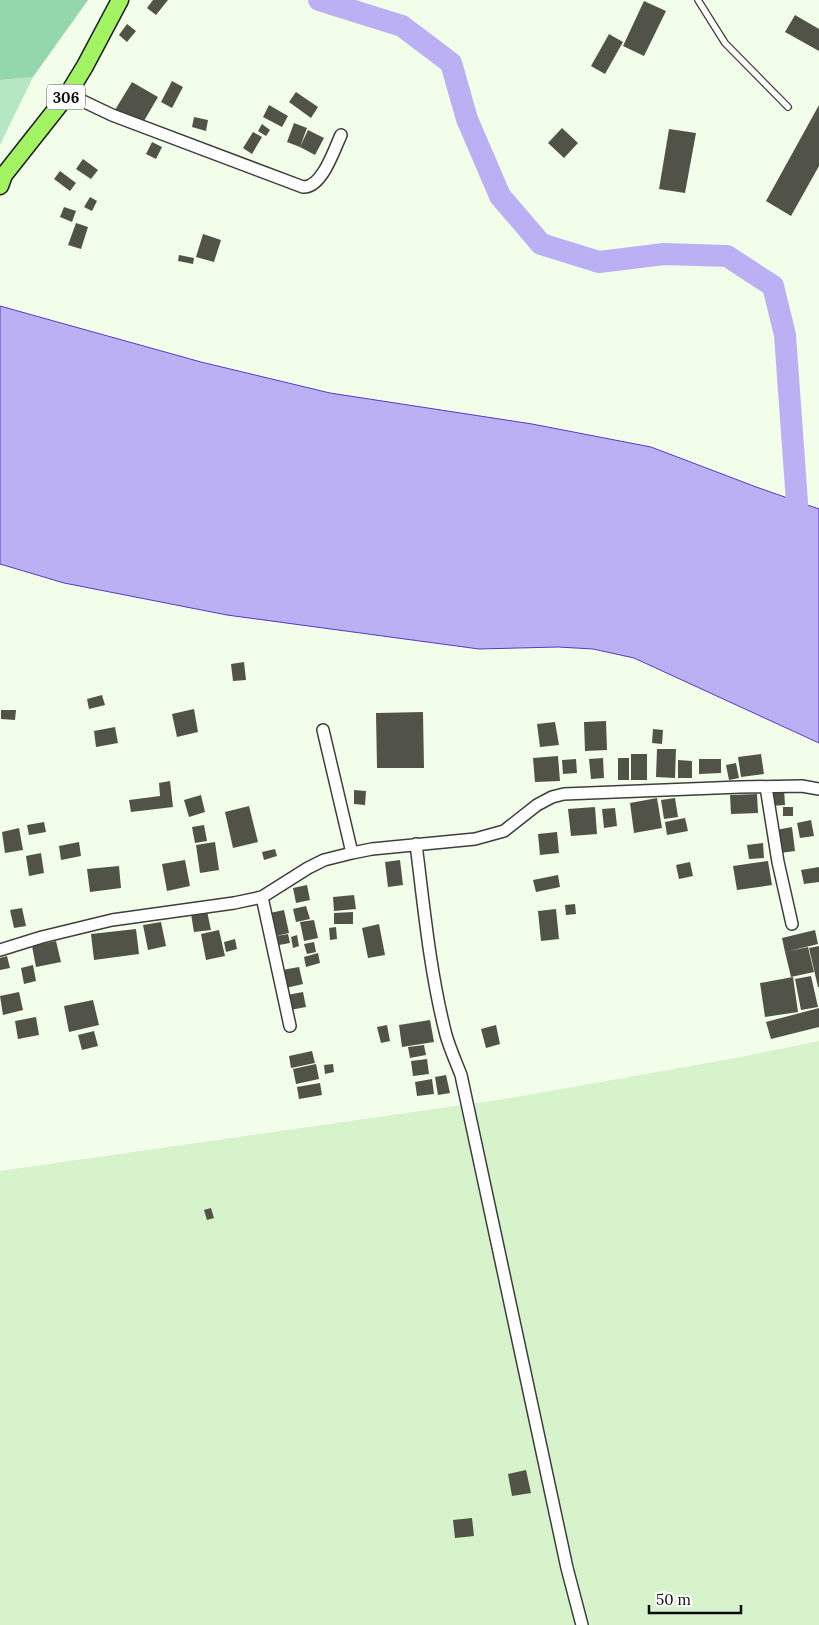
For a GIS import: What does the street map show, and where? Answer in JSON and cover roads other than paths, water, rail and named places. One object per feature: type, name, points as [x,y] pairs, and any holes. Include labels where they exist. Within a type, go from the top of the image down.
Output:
[{"type":"main road","name":"306","points":[[0,186],[4,175],[68,94],[120,0]]},
{"type":"street","points":[[68,94],[112,115],[308,188],[320,180],[341,135]]},
{"type":"street","points":[[323,730],[352,853]]},
{"type":"street","points":[[0,950],[42,937],[112,920],[234,903],[262,897],[324,860],[352,853],[372,849],[475,839],[504,831],[537,805],[552,797],[564,794],[802,786],[819,789]]},
{"type":"street","points":[[766,787],[778,862],[792,924]]},
{"type":"street","points":[[416,844],[430,955],[441,1012],[447,1037],[461,1075],[567,1568],[582,1625]]},
{"type":"street","points":[[262,897],[290,1026]]},
{"type":"lane","points":[[698,0],[725,43],[788,107]]},
{"type":"waterway","points":[[319,0],[402,26],[451,63],[467,119],[500,196],[541,244],[599,262],[664,254],[727,256],[773,286],[785,335],[799,530]]}]
